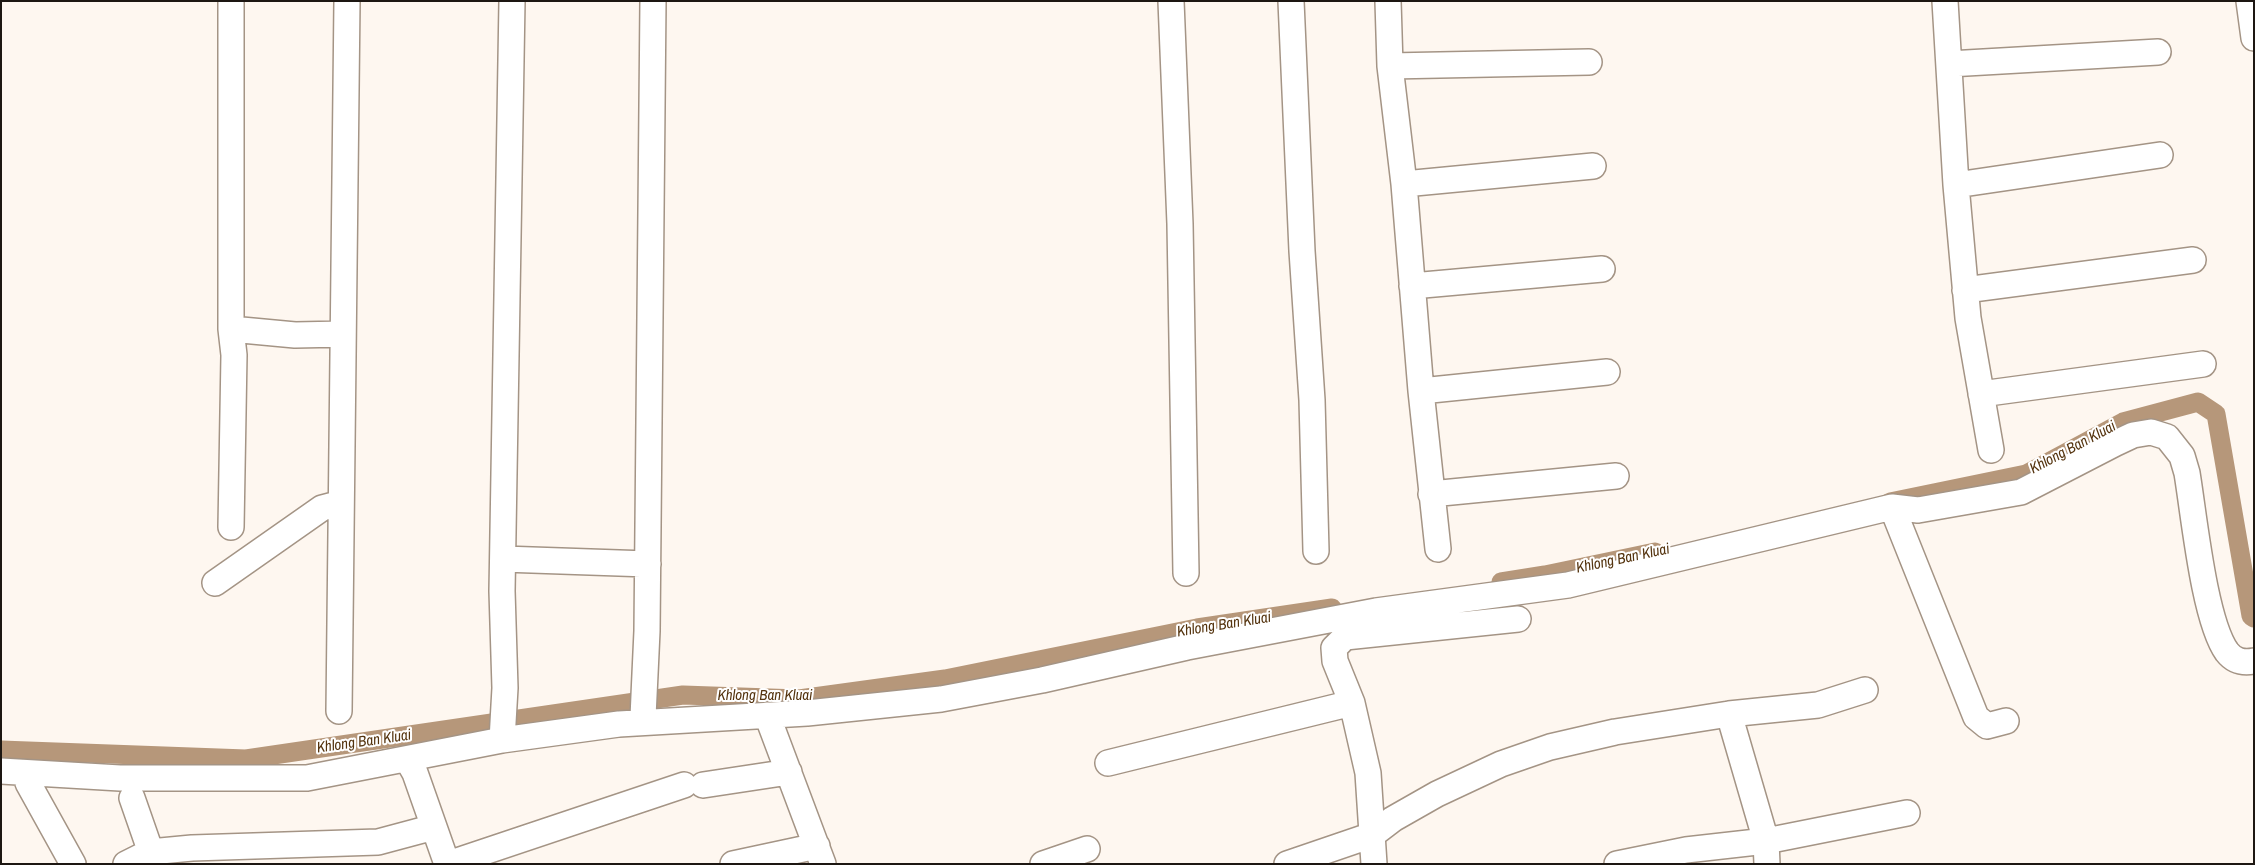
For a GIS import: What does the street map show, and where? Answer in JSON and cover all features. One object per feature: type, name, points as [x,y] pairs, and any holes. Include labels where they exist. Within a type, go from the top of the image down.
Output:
[{"type":"street","points":[[230,527],[234,355],[231,329],[231,1]]},
{"type":"street","points":[[339,712],[347,1]]},
{"type":"street","points":[[503,735],[505,688],[503,559],[512,1]]},
{"type":"street","points":[[640,720],[645,674],[648,564],[653,1]]},
{"type":"street","points":[[1171,1],[1180,224],[1186,573]]},
{"type":"street","points":[[1291,1],[1302,251],[1312,400],[1316,551]]},
{"type":"street","points":[[1388,1],[1390,66],[1404,184],[1421,391],[1438,550]]},
{"type":"street","points":[[1945,1],[1956,185],[1965,290],[1990,450]]},
{"type":"street","points":[[2250,1],[2254,38]]},
{"type":"street","points":[[1949,64],[2158,52]]},
{"type":"street","points":[[1390,66],[1588,62]]},
{"type":"street","points":[[1956,185],[2160,155]]},
{"type":"street","points":[[1404,184],[1593,166]]},
{"type":"street","points":[[1965,290],[2193,260]]},
{"type":"street","points":[[1412,286],[1602,269]]},
{"type":"street","points":[[231,329],[295,335],[343,334]]},
{"type":"street","points":[[1981,394],[2203,364]]},
{"type":"street","points":[[1421,391],[1606,372]]},
{"type":"street","points":[[1,771],[120,778],[307,778],[407,758],[503,735],[640,720],[768,715],[941,699],[1042,680],[1187,646],[1376,611],[1568,585],[1892,507],[1918,510],[2004,497],[2035,486],[2087,457],[2133,435],[2151,432],[2167,436],[2182,456],[2187,473],[2208,596],[2219,638],[2228,653],[2236,660],[2245,663],[2254,661]]},
{"type":"street","points":[[1431,494],[1616,476]]},
{"type":"street","points":[[215,583],[322,508],[341,503]]},
{"type":"street","points":[[1892,507],[1976,717],[1987,726],[2006,721]]},
{"type":"street","points":[[503,559],[648,564]]},
{"type":"street","points":[[1374,864],[1368,773],[1352,703],[1335,661],[1334,648],[1345,637],[1518,618]]},
{"type":"street","points":[[1287,864],[1372,835],[1393,819],[1437,794],[1501,764],[1550,747],[1615,732],[1728,714],[1818,705],[1865,690]]},
{"type":"street","points":[[1108,763],[1352,703]]},
{"type":"street","points":[[1728,714],[1766,852]]},
{"type":"street","points":[[733,864],[820,855],[768,715]]},
{"type":"street","points":[[407,758],[416,773],[448,864],[694,785],[789,772]]},
{"type":"street","points":[[28,783],[73,864]]},
{"type":"street","points":[[132,798],[153,858]]},
{"type":"street","points":[[1617,864],[1686,850],[1766,852],[1908,813]]},
{"type":"street","points":[[126,864],[192,848],[378,842],[434,827]]},
{"type":"street","points":[[1043,864],[1087,849]]},
{"type":"waterway","name":"Khlong Ban Kluai","points":[[1890,502],[2026,474],[2123,422],[2198,402],[2216,414],[2251,616],[2254,618]]},
{"type":"waterway","name":"Khlong Ban Kluai","points":[[1501,582],[1545,575],[1655,552]]},
{"type":"waterway","name":"Khlong Ban Kluai","points":[[1,750],[246,759],[683,695],[799,699],[945,679],[1197,628],[1332,608]]}]
